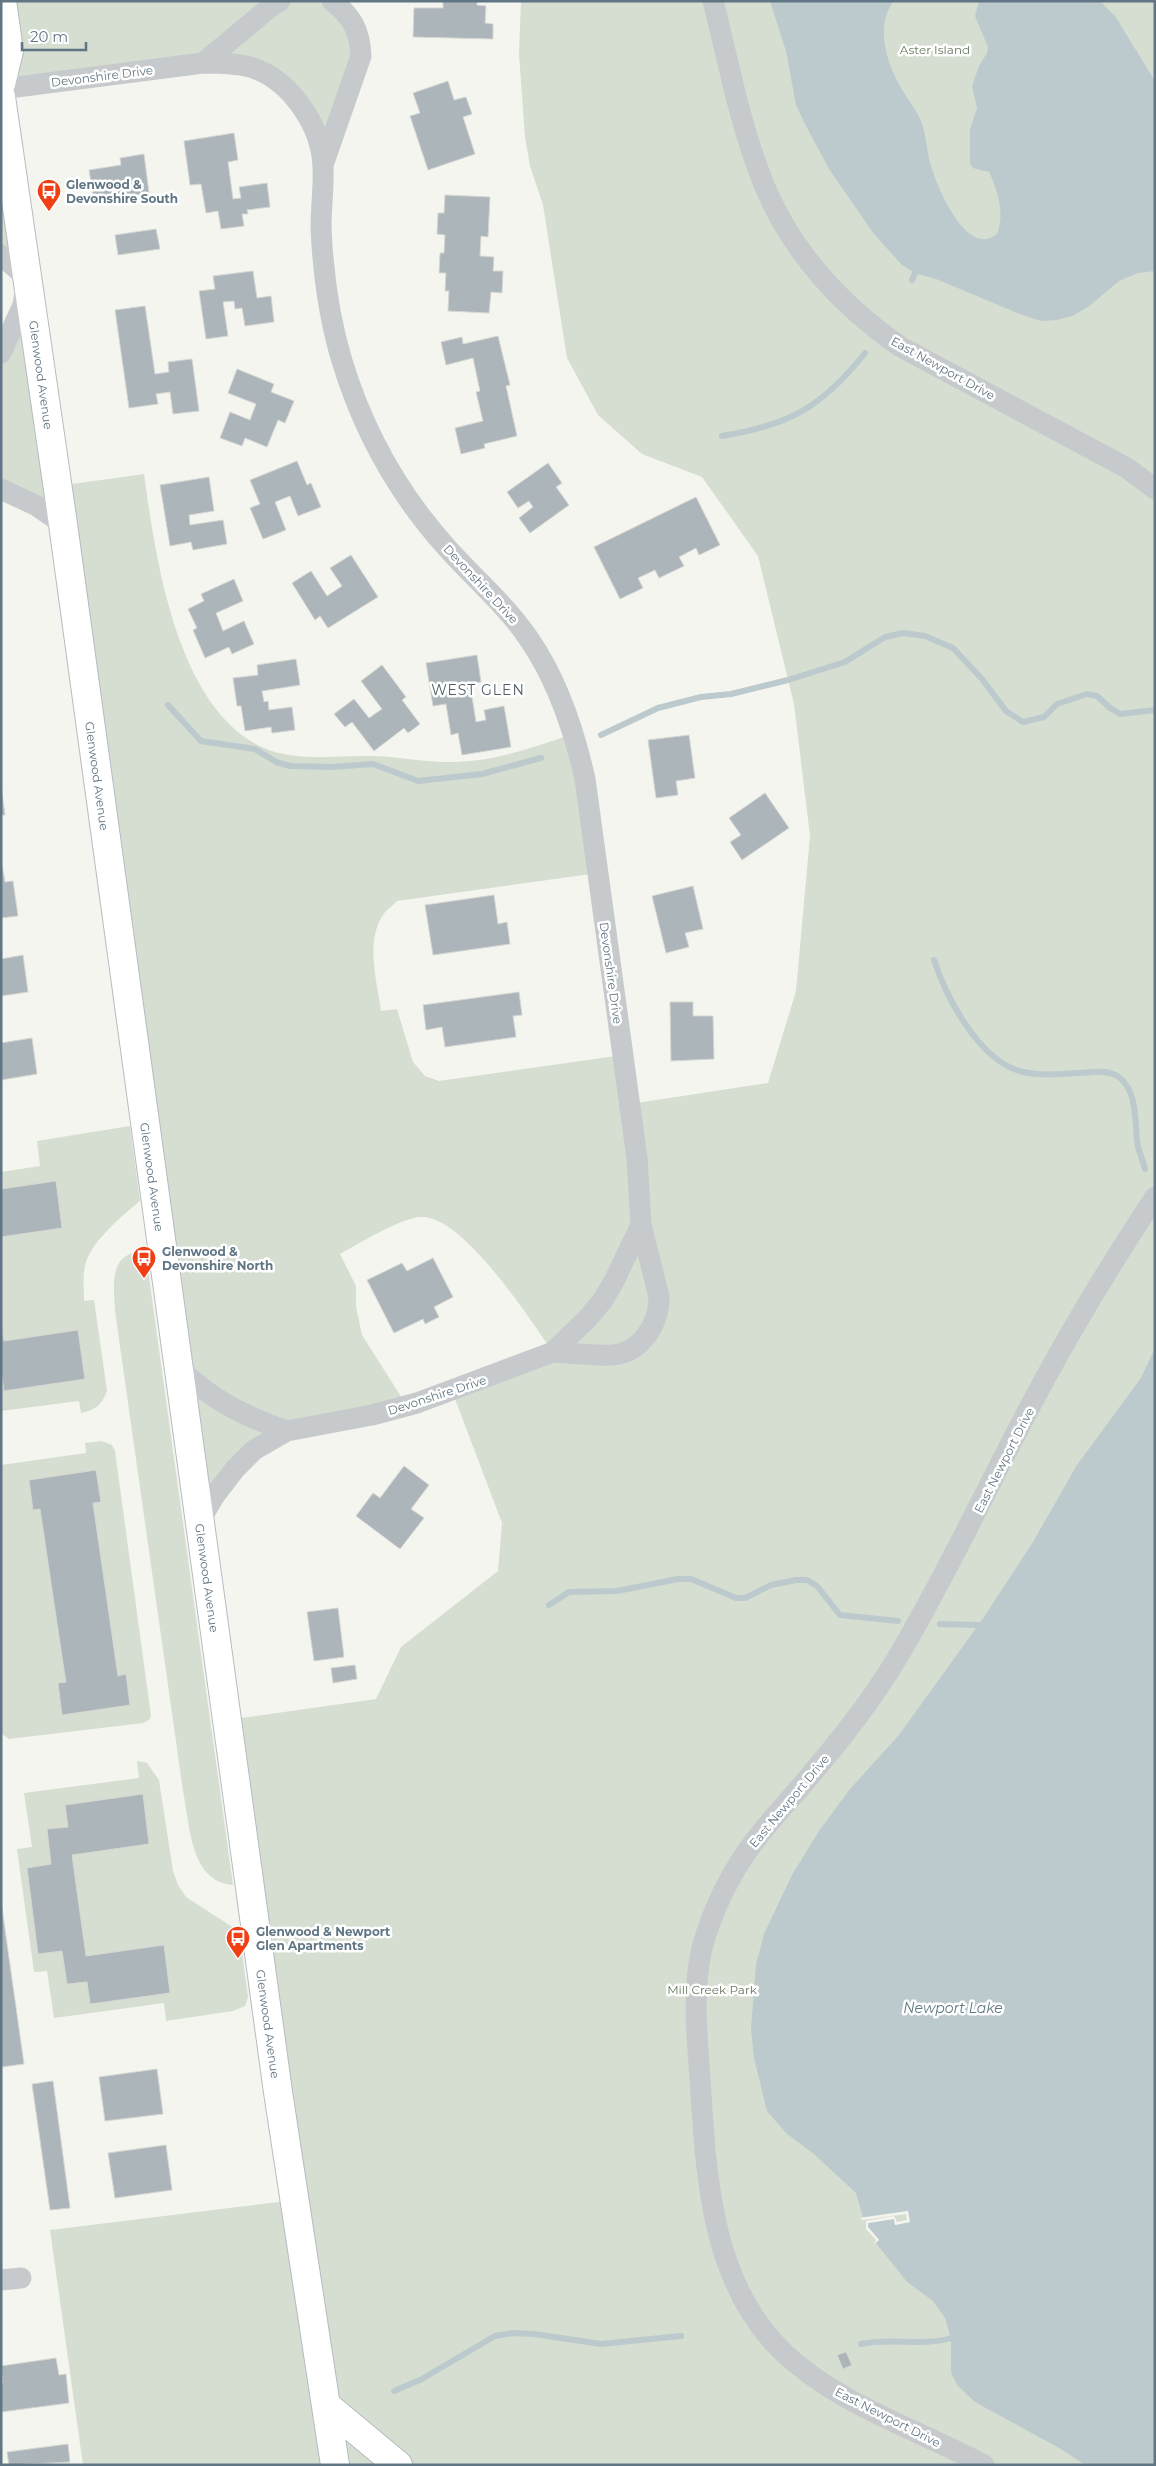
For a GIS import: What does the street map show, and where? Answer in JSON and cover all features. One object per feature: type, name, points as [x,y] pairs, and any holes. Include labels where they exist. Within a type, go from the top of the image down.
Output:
[{"type":"street","points":[[1,84],[9,52],[2,1]]},
{"type":"street","points":[[203,63],[280,1]]},
{"type":"street","name":"Devonshire Drive","points":[[323,165],[361,56],[360,38],[354,22],[345,11],[332,1]]},
{"type":"street","name":"East Newport Drive","points":[[713,1],[752,151],[761,178],[780,218],[803,254],[838,296],[871,326],[901,348],[1119,463],[1155,489]]},
{"type":"street","name":"Devonshire Drive","points":[[1,89],[203,63],[230,63],[266,73],[299,102],[310,123],[323,165],[322,228],[328,301],[342,360],[363,420],[389,470],[417,511],[449,550],[502,603],[529,638],[556,687],[574,734],[586,789],[637,1158],[641,1225],[659,1298],[659,1308],[653,1326],[637,1344],[613,1355],[553,1352],[417,1404],[372,1415],[287,1431],[254,1450],[238,1466],[215,1495],[199,1522]]},
{"type":"street","name":"Glenwood Avenue","points":[[1,97],[63,524],[278,2092],[327,2406],[334,2465]]},
{"type":"street","points":[[1,255],[28,278],[23,305],[1,353]]},
{"type":"street","points":[[1,489],[37,506],[63,524]]},
{"type":"street","name":"East Newport Drive","points":[[984,2465],[850,2400],[803,2369],[781,2350],[754,2316],[728,2266],[712,2206],[705,2148],[696,2027],[698,1979],[702,1950],[710,1923],[735,1870],[749,1849],[865,1707],[895,1661],[973,1522],[1050,1370],[1102,1281],[1155,1197]]},
{"type":"street","name":"Devonshire Drive","points":[[553,1352],[603,1300],[641,1225]]},
{"type":"street","points":[[178,1367],[193,1382],[228,1407],[250,1418],[287,1431]]},
{"type":"street","points":[[327,2406],[398,2465]]},
{"type":"green space","points":[[1,1],[332,1],[360,38],[323,165],[311,123],[250,67],[1,89]]},
{"type":"green space","name":"Mill Creek Park","points":[[521,1],[1155,1],[1155,2465],[83,2465],[50,2230],[294,2200],[227,1720],[376,1699],[401,1647],[498,1571],[502,1523],[452,1391],[553,1352],[494,1271],[455,1232],[437,1220],[420,1217],[401,1222],[340,1254],[356,1286],[356,1307],[362,1335],[407,1406],[254,1450],[199,1522],[63,525],[1,489],[1,353],[27,278],[1,255],[1,97],[58,486],[144,474],[156,550],[165,592],[178,634],[194,674],[215,708],[242,735],[275,752],[299,756],[373,756],[436,762],[472,761],[516,752],[574,734],[598,873],[397,901],[384,913],[378,926],[373,949],[381,1011],[397,1009],[413,1062],[425,1076],[439,1081],[623,1055],[630,1104],[768,1083],[796,991],[810,836],[794,704],[758,556],[702,477],[642,454],[598,415],[567,358],[543,205],[530,166],[525,137],[519,54]]},
{"type":"green space","points":[[130,1126],[140,1201],[101,1237],[86,1262],[84,1271],[84,1301],[94,1300],[107,1391],[105,1396],[97,1406],[81,1413],[79,1401],[1,1411],[1,1369],[5,1391],[85,1379],[78,1330],[4,1341],[1,1325],[1,1237],[62,1228],[56,1181],[1,1189],[1,1172],[40,1166],[37,1141]]},
{"type":"green space","points":[[139,1252],[146,1255],[233,1885],[219,1881],[208,1874],[200,1863],[191,1835],[183,1791],[115,1311],[114,1283],[118,1266],[122,1259],[129,1254]]},
{"type":"green space","points":[[102,1441],[112,1445],[115,1451],[151,1716],[149,1720],[143,1723],[9,1739],[1,1733],[1,1465],[86,1453],[85,1443]],"holes":[[[96,1470],[101,1502],[93,1503],[118,1676],[126,1675],[130,1704],[63,1715],[58,1684],[66,1682],[40,1509],[33,1509],[29,1480]]]},
{"type":"green space","points":[[137,1761],[147,1763],[159,1780],[173,1871],[178,1885],[186,1897],[234,1928],[240,1937],[248,1997],[245,2006],[233,2011],[166,2021],[164,2003],[54,2018],[47,1971],[34,1972],[17,1849],[32,1847],[24,1793],[139,1778]],"holes":[[[143,1794],[149,1844],[72,1855],[86,1956],[163,1946],[170,1993],[90,2004],[87,1982],[67,1984],[62,1951],[38,1954],[27,1868],[51,1864],[47,1830],[68,1827],[65,1805]]]},
{"type":"water","points":[[770,1],[894,1],[888,11],[884,33],[887,56],[891,67],[920,119],[931,166],[949,207],[966,230],[976,237],[986,239],[997,234],[1000,211],[998,195],[989,172],[973,168],[970,164],[970,129],[977,108],[972,86],[988,47],[975,16],[979,1],[1100,1],[1115,16],[1155,81],[1155,271],[1138,273],[1119,281],[1088,307],[1072,316],[1057,320],[1041,321],[936,279],[915,273],[902,265],[874,234],[829,169],[806,126],[796,105],[786,51]]},
{"type":"water","name":"Newport Lake","points":[[1155,1348],[1155,2465],[1085,2465],[1061,2449],[975,2402],[957,2385],[951,2372],[951,2338],[945,2318],[933,2301],[907,2282],[876,2243],[879,2240],[868,2227],[868,2223],[894,2219],[895,2225],[909,2222],[908,2211],[863,2217],[856,2193],[815,2155],[786,2133],[767,2111],[754,2058],[751,2028],[756,1965],[764,1934],[792,1875],[819,1831],[850,1789],[899,1735],[984,1617],[1033,1542],[1077,1465],[1141,1378]]},
{"type":"pier","points":[[908,2211],[910,2222],[895,2225],[894,2219],[868,2223],[868,2227],[879,2240],[874,2244],[876,2240],[866,2229],[866,2221],[894,2216],[897,2222],[907,2220],[906,2214],[863,2220],[860,2218]]},
{"type":"building","points":[[443,1],[477,1],[477,5],[486,6],[485,23],[493,24],[493,39],[413,37],[414,8],[443,8]]},
{"type":"building","points":[[448,81],[454,100],[466,97],[472,114],[463,117],[475,154],[428,170],[410,116],[420,113],[413,93]]},
{"type":"building","points":[[234,133],[238,160],[228,162],[233,199],[241,198],[239,187],[267,183],[270,207],[247,210],[248,214],[242,214],[244,226],[221,229],[218,211],[206,213],[201,184],[190,185],[184,141]]},
{"type":"building","points":[[144,154],[149,193],[94,202],[89,170],[121,165],[120,158]]},
{"type":"building","points":[[445,195],[490,197],[488,237],[481,236],[480,256],[494,257],[493,271],[503,271],[502,293],[491,292],[489,313],[448,311],[449,291],[445,291],[446,273],[439,273],[440,253],[444,253],[445,235],[437,234],[438,213],[444,213]]},
{"type":"building","points":[[156,229],[160,249],[118,255],[115,235]]},
{"type":"building","points":[[253,271],[257,298],[271,296],[274,322],[245,326],[242,308],[235,309],[234,301],[223,302],[228,336],[206,339],[199,291],[215,289],[213,276]]},
{"type":"building","points":[[145,306],[155,374],[169,372],[168,362],[192,359],[199,411],[173,414],[170,392],[156,394],[158,404],[129,408],[115,310]]},
{"type":"building","points":[[498,336],[510,385],[506,386],[517,436],[484,444],[485,448],[461,454],[455,428],[483,421],[476,392],[480,391],[473,358],[446,365],[441,342],[462,337],[463,344]]},
{"type":"building","points":[[237,369],[274,384],[271,392],[294,401],[285,423],[278,420],[267,447],[245,438],[242,446],[220,438],[230,412],[250,420],[256,404],[228,393]]},
{"type":"building","points":[[297,461],[307,485],[311,483],[321,507],[298,516],[290,496],[275,502],[286,530],[263,539],[250,508],[260,504],[250,480]]},
{"type":"building","points":[[548,463],[562,483],[556,487],[569,505],[530,533],[519,518],[533,507],[529,501],[518,508],[507,492]]},
{"type":"building","points":[[209,477],[214,511],[189,515],[190,525],[223,520],[227,544],[193,550],[191,542],[170,546],[160,485]]},
{"type":"building","points":[[696,497],[720,545],[699,555],[696,548],[679,557],[684,566],[659,578],[655,570],[638,578],[643,588],[620,599],[594,547]]},
{"type":"building","points":[[351,555],[378,597],[328,628],[320,616],[315,620],[292,583],[311,571],[327,596],[342,586],[330,568]]},
{"type":"building","points":[[234,579],[243,601],[216,613],[223,631],[244,621],[254,644],[232,654],[229,647],[205,658],[193,630],[197,628],[188,609],[204,601],[201,594]]},
{"type":"building","points":[[477,655],[481,682],[470,684],[476,722],[486,720],[484,710],[504,706],[511,747],[462,755],[458,733],[451,735],[446,704],[433,706],[426,663]]},
{"type":"building","points":[[296,659],[300,685],[262,691],[264,702],[268,701],[269,710],[292,707],[295,730],[272,733],[271,727],[245,731],[241,706],[237,706],[233,678],[258,675],[257,665]]},
{"type":"building","points":[[382,665],[406,697],[402,700],[420,724],[408,733],[404,728],[374,751],[352,722],[345,727],[334,714],[354,699],[369,718],[382,709],[361,681]]},
{"type":"building","points":[[689,735],[695,778],[676,781],[678,795],[656,798],[648,740]]},
{"type":"building","points":[[1,786],[5,815],[1,815]]},
{"type":"building","points":[[765,793],[789,828],[742,860],[730,842],[741,835],[729,818]]},
{"type":"building","points":[[2,865],[5,882],[13,881],[18,916],[1,918]]},
{"type":"building","points":[[693,886],[703,929],[685,933],[689,947],[666,953],[652,896]]},
{"type":"building","points":[[494,895],[498,924],[507,922],[510,944],[433,955],[425,905]]},
{"type":"building","points":[[23,955],[28,992],[1,996],[1,959]]},
{"type":"building","points":[[519,992],[522,1015],[513,1016],[516,1037],[445,1047],[442,1027],[426,1030],[423,1005]]},
{"type":"building","points":[[670,1002],[693,1002],[693,1016],[713,1016],[714,1059],[671,1061]]},
{"type":"building","points":[[32,1038],[37,1074],[1,1080],[1,1043]]},
{"type":"building","points":[[56,1181],[62,1228],[1,1237],[1,1189]]},
{"type":"building","points":[[433,1258],[453,1297],[434,1307],[439,1317],[425,1324],[423,1319],[394,1333],[367,1280],[402,1263],[407,1271]]},
{"type":"building","points":[[1,1325],[4,1341],[78,1330],[85,1379],[4,1391],[1,1369]]},
{"type":"building","points":[[404,1466],[429,1485],[411,1509],[424,1518],[400,1549],[356,1516],[373,1493],[380,1498]]},
{"type":"building","points":[[96,1470],[101,1502],[93,1503],[118,1676],[126,1674],[130,1705],[62,1715],[58,1683],[66,1682],[40,1509],[33,1510],[29,1480]]},
{"type":"building","points":[[338,1608],[344,1657],[314,1661],[307,1612]]},
{"type":"building","points":[[355,1665],[357,1679],[333,1683],[331,1668]]},
{"type":"building","points":[[143,1794],[149,1844],[72,1855],[86,1956],[164,1945],[170,1993],[90,2004],[87,1982],[67,1984],[62,1951],[38,1954],[27,1868],[51,1864],[47,1829],[68,1827],[65,1805]]},
{"type":"building","points":[[1,1901],[24,2064],[2,2067],[1,2062]]},
{"type":"building","points":[[157,2069],[163,2114],[105,2121],[99,2077]]},
{"type":"building","points":[[53,2081],[70,2208],[50,2210],[32,2084]]},
{"type":"building","points":[[166,2145],[172,2190],[115,2198],[108,2153]]},
{"type":"building","points":[[846,2352],[852,2365],[843,2369],[837,2355]]},
{"type":"building","points":[[56,2358],[59,2375],[66,2374],[69,2403],[1,2412],[1,2383],[3,2383],[1,2366]]},
{"type":"building","points":[[68,2444],[70,2462],[9,2465],[7,2452]]},
{"type":"waterway","points":[[912,280],[915,273]]},
{"type":"waterway","points":[[722,436],[767,426],[803,411],[834,387],[865,353]]},
{"type":"waterway","points":[[601,735],[658,708],[701,697],[731,694],[788,680],[845,662],[885,637],[903,633],[925,636],[953,648],[982,679],[1006,711],[1023,722],[1044,717],[1057,704],[1087,694],[1097,696],[1120,714],[1155,710]]},
{"type":"waterway","points":[[168,705],[201,741],[255,749],[276,762],[290,766],[332,767],[373,764],[418,781],[482,774],[541,758]]},
{"type":"waterway","points":[[934,960],[947,993],[967,1027],[993,1056],[1007,1066],[1023,1072],[1036,1074],[1104,1072],[1120,1078],[1126,1085],[1133,1101],[1138,1147],[1145,1169]]},
{"type":"waterway","points":[[549,1605],[569,1592],[617,1591],[678,1579],[691,1579],[736,1598],[745,1598],[771,1585],[796,1580],[807,1580],[817,1586],[840,1615],[898,1621]]},
{"type":"waterway","points":[[940,1624],[978,1625]]},
{"type":"waterway","points":[[394,2391],[420,2380],[495,2336],[513,2333],[534,2334],[601,2344],[681,2336]]},
{"type":"waterway","points":[[861,2344],[884,2341],[928,2342],[951,2338]]},
{"type":"place","name":"Glenwood & Devonshire South","points":[[49,212]]},
{"type":"place","name":"Glenwood & Devonshire North","points":[[144,1279]]},
{"type":"place","name":"Glenwood & Newport Glen Apartments","points":[[238,1959]]},
{"type":"district","name":"WEST GLEN","points":[[478,690]]},
{"type":"park label","name":"Aster Island","points":[[935,49]]}]
